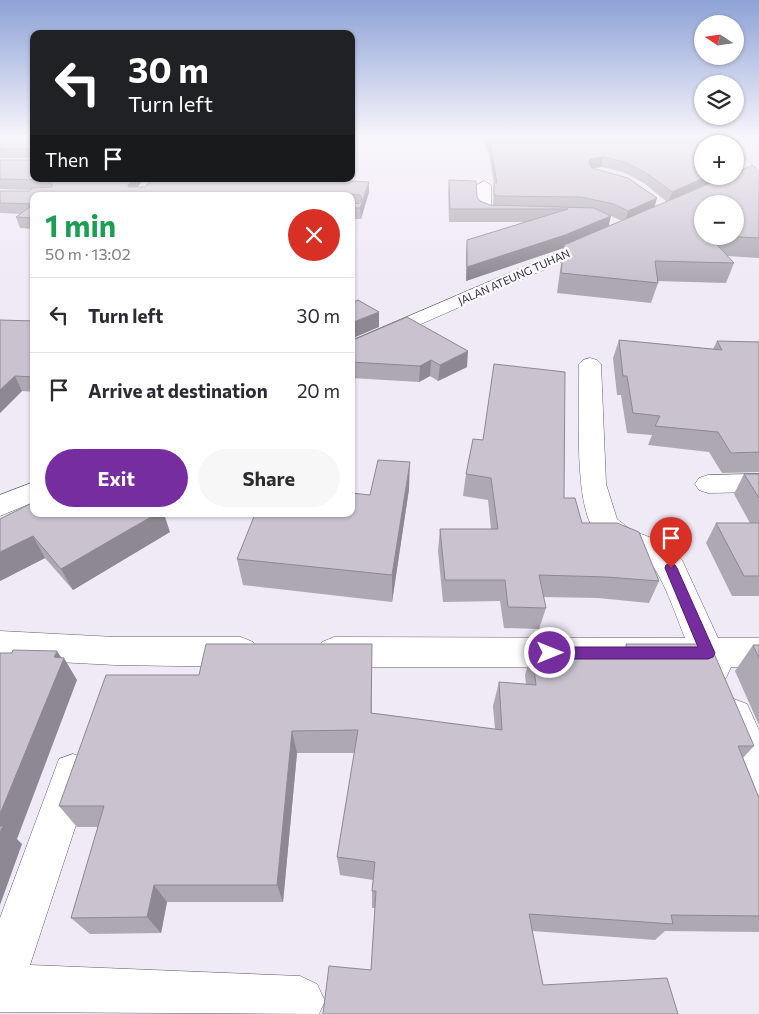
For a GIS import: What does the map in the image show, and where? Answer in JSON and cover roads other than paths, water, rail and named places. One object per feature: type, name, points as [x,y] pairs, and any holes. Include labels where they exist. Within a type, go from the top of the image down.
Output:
[{"type":"street","points":[[484,185],[484,209],[494,213],[524,213]]},
{"type":"street","name":"JALAN ATEUNG TUHAN","points":[[355,346],[614,233]]},
{"type":"street","points":[[590,364],[593,484],[604,524],[621,537],[657,552],[671,568],[759,775]]},
{"type":"street","points":[[708,484],[759,484]]},
{"type":"street","points":[[0,506],[30,493]]},
{"type":"street","points":[[0,645],[115,651],[759,653]]},
{"type":"street","points":[[102,688],[115,651]]},
{"type":"street","points":[[0,984],[83,744]]},
{"type":"street","points":[[0,988],[300,1001]]}]
